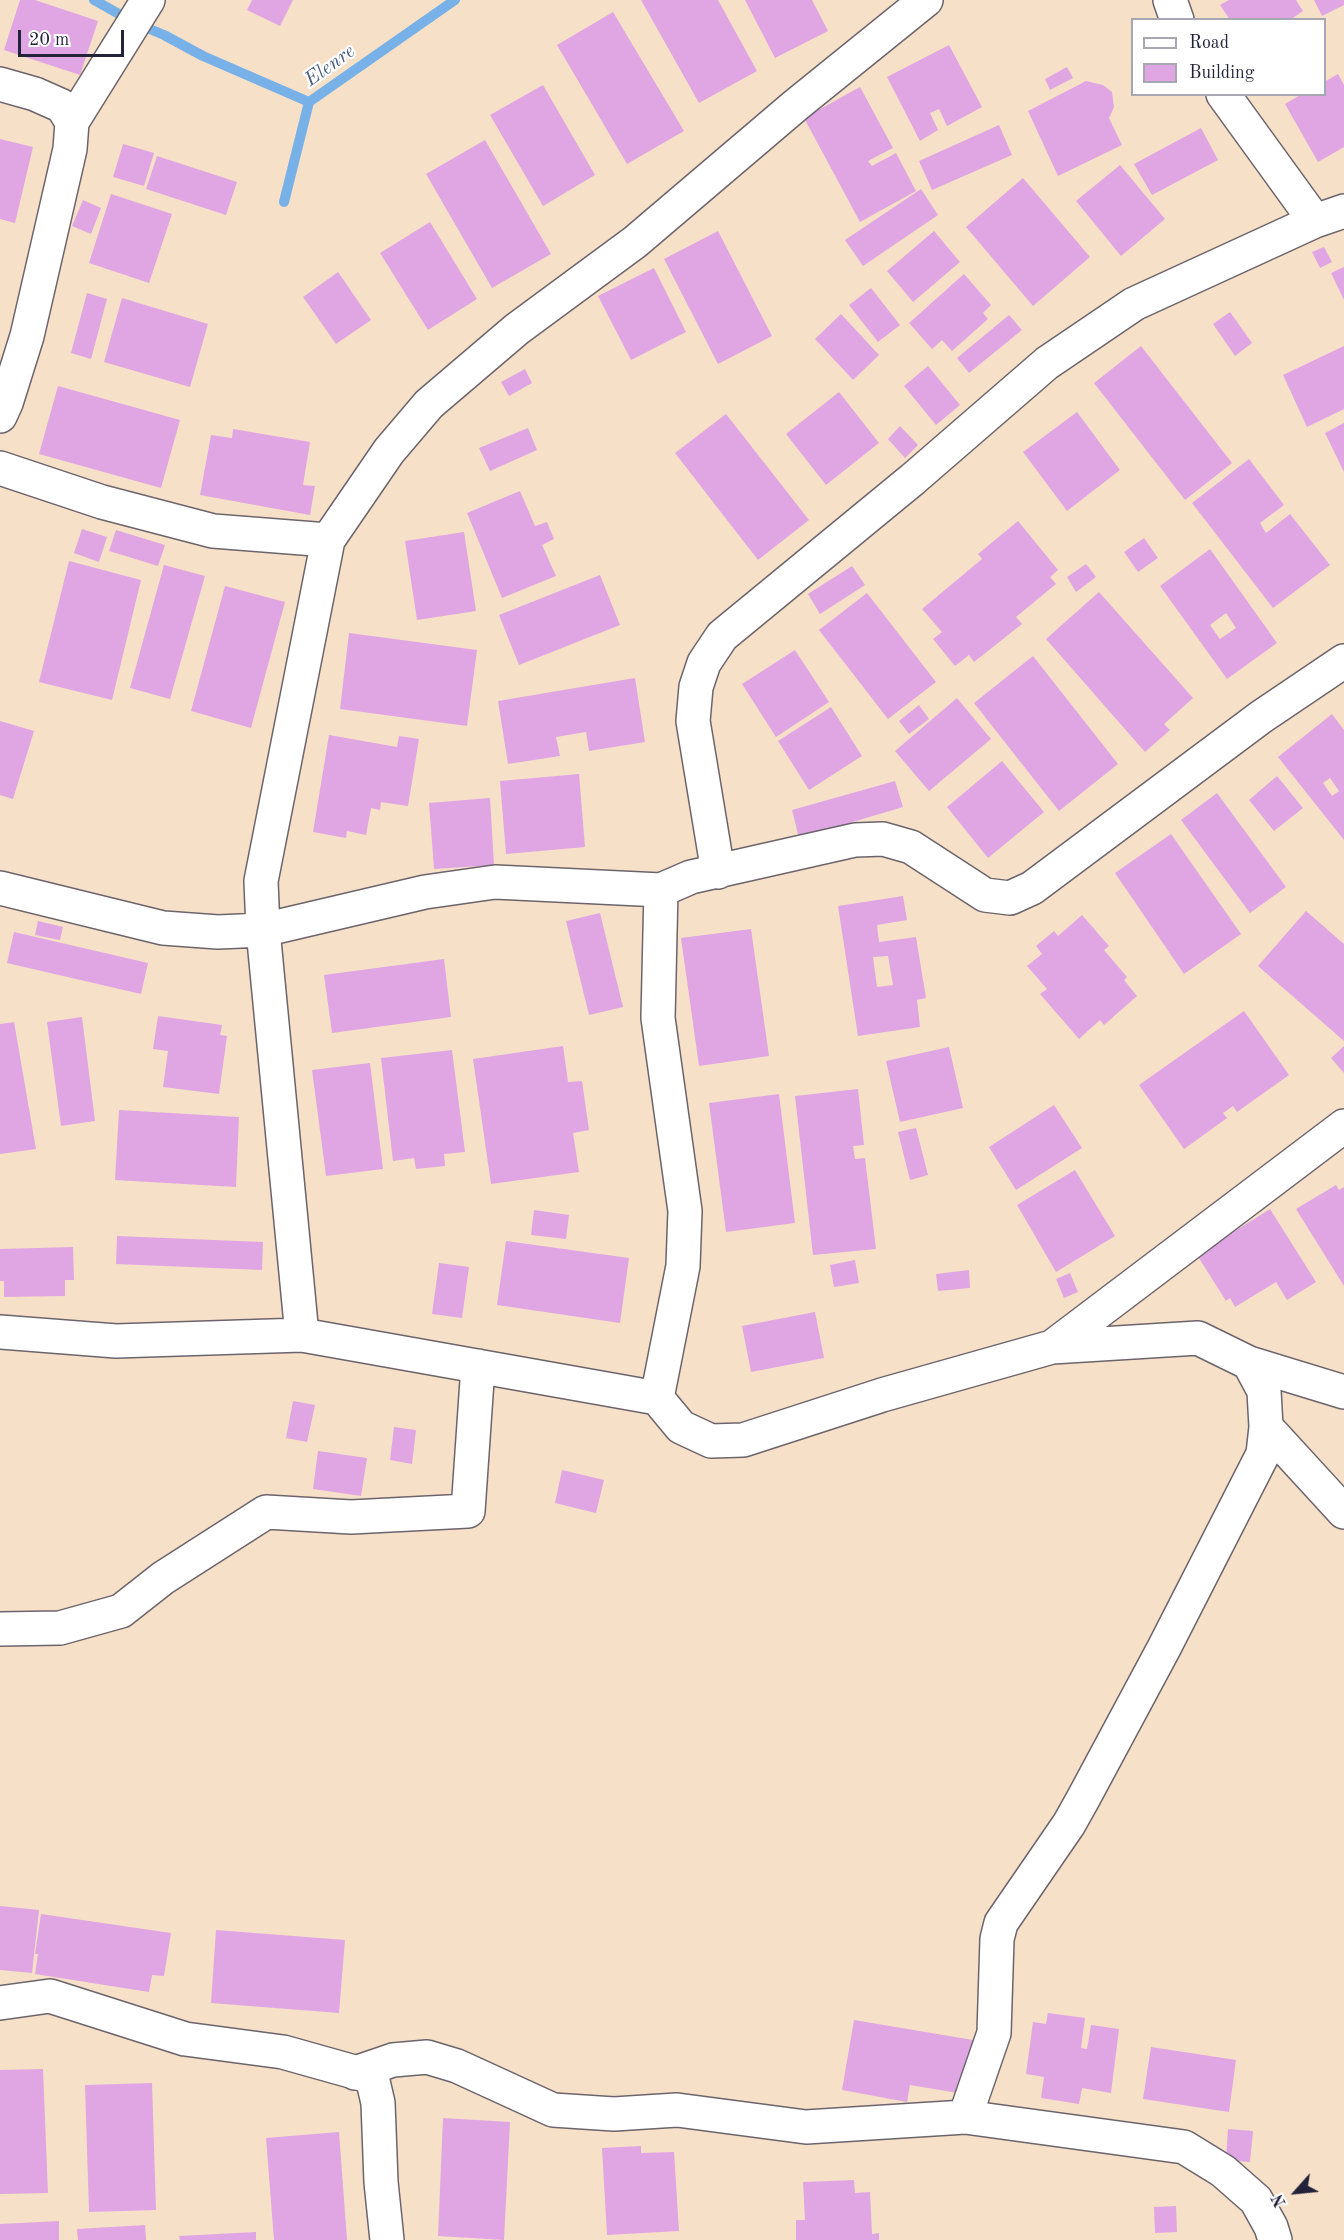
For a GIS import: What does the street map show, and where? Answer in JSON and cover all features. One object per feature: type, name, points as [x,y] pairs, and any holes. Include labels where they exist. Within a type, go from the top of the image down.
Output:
[{"type":"street","points":[[0,416],[6,404],[27,336],[70,149],[72,122],[148,0]]},
{"type":"street","points":[[302,1335],[263,930],[261,881],[328,540],[389,451],[429,404],[516,329],[635,242],[796,105],[926,0]]},
{"type":"street","points":[[1170,0],[1176,18]]},
{"type":"street","points":[[0,84],[35,94],[62,106],[72,122]]},
{"type":"street","points":[[718,872],[693,721],[696,687],[704,663],[722,636],[913,479],[1047,363],[1134,304],[1329,216],[1225,96]]},
{"type":"street","points":[[0,468],[102,502],[213,531],[328,540]]},
{"type":"street","points":[[0,888],[163,928],[218,932],[263,930],[425,892],[495,882],[661,890],[691,877],[855,840],[883,839],[911,847],[985,895],[1010,898],[1032,888],[1261,717],[1344,661]]},
{"type":"street","points":[[657,1398],[683,1266],[685,1211],[658,1018],[661,890]]},
{"type":"street","points":[[1052,1347],[1344,1126]]},
{"type":"street","points":[[0,1332],[116,1341],[302,1335],[657,1398],[681,1427],[711,1441],[743,1440],[882,1395],[1052,1347],[1198,1338],[1249,1363],[1344,1392]]},
{"type":"street","points":[[965,2117],[994,2033],[998,1939],[1001,1923],[1069,1824],[1164,1648],[1263,1454],[1266,1427],[1264,1391],[1249,1363]]},
{"type":"street","points":[[0,1629],[60,1628],[121,1611],[163,1578],[266,1512],[351,1517],[468,1511],[478,1366]]},
{"type":"street","points":[[1266,1427],[1344,1512]]},
{"type":"street","points":[[0,2003],[50,1996],[185,2039],[283,2052],[372,2077],[378,2103],[381,2182],[387,2240]]},
{"type":"street","points":[[355,2073],[393,2060],[427,2057],[457,2066],[553,2110],[614,2114],[677,2110],[806,2127],[965,2117],[1184,2147],[1223,2171],[1256,2200],[1271,2227],[1275,2240]]},
{"type":"building","points":[[20,0],[35,0],[98,21],[80,75],[4,50]]},
{"type":"building","points":[[252,0],[293,0],[280,26],[247,10]]},
{"type":"building","points":[[641,0],[718,0],[757,71],[699,103]]},
{"type":"building","points":[[745,0],[812,0],[828,31],[775,58]]},
{"type":"building","points":[[1229,0],[1296,0],[1303,11],[1293,18],[1229,18],[1220,5]]},
{"type":"building","points":[[1314,0],[1344,0],[1344,5],[1322,16]]},
{"type":"building","points":[[613,12],[684,131],[627,164],[557,45]]},
{"type":"building","points":[[949,45],[982,107],[947,126],[939,109],[930,113],[938,130],[920,141],[887,77]]},
{"type":"building","points":[[1067,67],[1073,78],[1050,90],[1045,79]]},
{"type":"building","points":[[1338,74],[1344,85],[1344,147],[1318,162],[1285,104],[1299,96],[1326,96],[1326,81]]},
{"type":"building","points":[[1086,81],[1103,85],[1112,92],[1114,107],[1109,118],[1122,145],[1058,176],[1028,111]]},
{"type":"building","points":[[543,85],[595,175],[543,206],[490,115]]},
{"type":"building","points":[[860,87],[893,148],[868,161],[872,166],[896,153],[916,191],[860,222],[804,118]]},
{"type":"building","points":[[999,125],[1012,155],[932,190],[919,161]]},
{"type":"building","points":[[1201,128],[1218,160],[1152,195],[1134,164]]},
{"type":"building","points":[[0,139],[33,147],[15,223],[0,219]]},
{"type":"building","points":[[485,140],[551,254],[492,288],[426,174]]},
{"type":"building","points":[[123,144],[154,153],[144,186],[113,177]]},
{"type":"building","points":[[157,156],[237,182],[226,215],[146,189]]},
{"type":"building","points":[[1120,165],[1165,219],[1121,256],[1076,201]]},
{"type":"building","points":[[1023,178],[1090,257],[1033,306],[966,227]]},
{"type":"building","points":[[921,189],[938,215],[863,266],[845,240]]},
{"type":"building","points":[[111,194],[172,214],[149,283],[89,263]]},
{"type":"building","points":[[83,200],[101,208],[91,234],[72,226]]},
{"type":"building","points":[[430,222],[477,299],[428,330],[380,253]]},
{"type":"building","points":[[718,231],[772,336],[718,364],[664,259]]},
{"type":"building","points":[[934,231],[960,262],[913,302],[887,271]]},
{"type":"building","points":[[1324,247],[1332,262],[1320,268],[1312,252]]},
{"type":"building","points":[[1344,267],[1344,300],[1331,273]]},
{"type":"building","points":[[654,268],[686,332],[631,360],[598,296]]},
{"type":"building","points":[[338,272],[371,320],[336,344],[303,297]]},
{"type":"building","points":[[964,274],[991,305],[983,313],[988,319],[952,351],[942,340],[932,349],[909,323]]},
{"type":"building","points":[[871,288],[900,325],[878,342],[849,305]]},
{"type":"building","points":[[87,293],[107,299],[91,359],[71,353]]},
{"type":"building","points":[[122,298],[208,324],[190,387],[104,362]]},
{"type":"building","points":[[1230,312],[1252,343],[1235,356],[1213,324]]},
{"type":"building","points":[[841,314],[879,355],[853,380],[815,339]]},
{"type":"building","points":[[1009,315],[1022,330],[969,373],[957,358]]},
{"type":"building","points":[[1141,346],[1232,463],[1185,500],[1094,383]]},
{"type":"building","points":[[1344,346],[1344,409],[1307,427],[1283,375]]},
{"type":"building","points":[[928,366],[960,405],[936,425],[904,386]]},
{"type":"building","points":[[525,369],[532,383],[509,396],[501,382]]},
{"type":"building","points":[[58,386],[180,420],[161,488],[39,454]]},
{"type":"building","points":[[839,392],[879,443],[826,485],[786,434]]},
{"type":"building","points":[[1077,412],[1120,470],[1067,511],[1023,452]]},
{"type":"building","points":[[726,414],[809,520],[758,560],[675,453]]},
{"type":"building","points":[[1344,423],[1344,472],[1325,433]]},
{"type":"building","points":[[900,426],[918,445],[905,458],[888,439]]},
{"type":"building","points":[[528,428],[537,450],[490,471],[479,448]]},
{"type":"building","points":[[233,429],[310,442],[303,485],[315,486],[310,515],[200,495],[211,435],[232,438]]},
{"type":"building","points":[[1249,459],[1284,505],[1260,523],[1266,533],[1290,514],[1330,565],[1273,608],[1192,503]]},
{"type":"building","points":[[520,491],[535,526],[547,522],[554,539],[542,545],[556,576],[502,598],[467,513]]},
{"type":"building","points":[[1018,521],[1058,570],[1050,577],[1056,584],[1016,617],[1022,624],[974,662],[969,655],[955,666],[933,639],[942,632],[922,609],[982,559],[978,554]]},
{"type":"building","points":[[82,529],[107,537],[99,562],[74,553]]},
{"type":"building","points":[[116,530],[165,545],[158,566],[109,551]]},
{"type":"building","points":[[464,532],[476,611],[417,620],[405,541]]},
{"type":"building","points":[[1144,538],[1158,558],[1138,572],[1124,552]]},
{"type":"building","points":[[1210,549],[1277,643],[1227,679],[1160,586]],"holes":[[[1226,613],[1236,628],[1220,639],[1210,625]]]},
{"type":"building","points":[[69,561],[141,580],[112,700],[39,682]]},
{"type":"building","points":[[1086,564],[1096,577],[1076,592],[1067,577]]},
{"type":"building","points":[[164,565],[205,576],[170,699],[130,688]]},
{"type":"building","points":[[852,566],[865,585],[820,614],[808,594]]},
{"type":"building","points":[[600,575],[620,625],[519,665],[499,615]]},
{"type":"building","points":[[225,586],[285,602],[251,728],[191,711]]},
{"type":"building","points":[[1099,592],[1193,698],[1164,724],[1170,730],[1145,752],[1046,639]]},
{"type":"building","points":[[867,593],[936,682],[888,719],[819,630]]},
{"type":"building","points":[[349,633],[477,650],[467,726],[340,709]]},
{"type":"building","points":[[795,650],[829,702],[776,737],[742,684]]},
{"type":"building","points":[[1033,656],[1118,764],[1059,811],[974,703]]},
{"type":"building","points":[[635,678],[645,742],[589,751],[586,732],[556,737],[560,756],[508,764],[498,701]]},
{"type":"building","points":[[957,698],[991,739],[929,791],[895,751]]},
{"type":"building","points":[[919,705],[929,719],[909,734],[899,721]]},
{"type":"building","points":[[831,707],[862,756],[809,790],[778,741]]},
{"type":"building","points":[[1332,714],[1344,730],[1344,840],[1278,757]],"holes":[[[1330,778],[1339,791],[1332,796],[1323,783]]]},
{"type":"building","points":[[0,721],[34,731],[13,799],[0,795]]},
{"type":"building","points":[[329,735],[397,747],[399,736],[419,739],[408,806],[381,802],[380,810],[371,808],[366,835],[347,831],[346,838],[313,832]]},
{"type":"building","points":[[1002,761],[1044,812],[988,858],[947,807]]},
{"type":"building","points":[[579,774],[585,847],[506,854],[500,781]]},
{"type":"building","points":[[1277,776],[1303,808],[1274,831],[1249,800]]},
{"type":"building","points":[[895,781],[903,807],[799,838],[792,810]]},
{"type":"building","points":[[1217,793],[1286,887],[1250,913],[1181,820]]},
{"type":"building","points":[[490,798],[494,865],[434,869],[429,803]]},
{"type":"building","points":[[1171,834],[1241,934],[1184,974],[1115,873]]},
{"type":"building","points":[[903,896],[907,920],[877,925],[879,942],[916,937],[926,998],[917,1000],[920,1027],[858,1036],[838,906]],"holes":[[[888,956],[893,985],[877,987],[873,957]]]},
{"type":"building","points":[[1306,911],[1344,944],[1344,1041],[1258,966]]},
{"type":"building","points":[[600,913],[623,1007],[589,1015],[566,921]]},
{"type":"building","points":[[1082,915],[1109,946],[1104,950],[1127,977],[1124,980],[1137,996],[1104,1025],[1100,1020],[1079,1039],[1040,994],[1047,989],[1027,966],[1042,954],[1036,946],[1054,931],[1058,936]]},
{"type":"building","points":[[38,921],[63,927],[60,940],[35,935]]},
{"type":"building","points":[[751,929],[769,1056],[699,1066],[681,938]]},
{"type":"building","points":[[14,932],[148,963],[141,994],[7,963]]},
{"type":"building","points":[[444,959],[451,1017],[332,1033],[324,975]]},
{"type":"building","points":[[1244,1011],[1289,1075],[1237,1112],[1233,1106],[1223,1113],[1227,1118],[1184,1149],[1139,1085]]},
{"type":"building","points":[[158,1016],[222,1025],[220,1035],[227,1036],[219,1094],[163,1087],[168,1051],[153,1049]]},
{"type":"building","points":[[82,1017],[95,1121],[61,1126],[47,1022]]},
{"type":"building","points":[[14,1022],[36,1149],[0,1154],[0,1024]]},
{"type":"building","points":[[563,1046],[568,1082],[582,1081],[589,1130],[573,1133],[579,1172],[491,1184],[473,1059]]},
{"type":"building","points":[[1344,1046],[1344,1073],[1331,1058]]},
{"type":"building","points":[[949,1047],[963,1108],[900,1122],[886,1061]]},
{"type":"building","points":[[452,1050],[465,1152],[444,1154],[445,1166],[416,1169],[414,1158],[393,1161],[381,1058]]},
{"type":"building","points":[[370,1063],[383,1169],[326,1176],[312,1070]]},
{"type":"building","points":[[858,1089],[864,1145],[853,1146],[855,1159],[865,1158],[876,1249],[813,1255],[795,1096]]},
{"type":"building","points":[[779,1094],[795,1223],[726,1232],[709,1103]]},
{"type":"building","points":[[1054,1105],[1082,1148],[1016,1190],[989,1147]]},
{"type":"building","points":[[119,1110],[239,1117],[236,1187],[115,1180]]},
{"type":"building","points":[[916,1128],[928,1175],[910,1180],[898,1132]]},
{"type":"building","points":[[1075,1170],[1115,1236],[1056,1272],[1017,1205]]},
{"type":"building","points":[[1336,1185],[1339,1190],[1344,1187],[1344,1286],[1296,1209]]},
{"type":"building","points":[[1270,1209],[1316,1282],[1287,1300],[1276,1282],[1235,1307],[1230,1298],[1226,1301],[1197,1255]]},
{"type":"building","points":[[534,1210],[569,1215],[566,1239],[531,1235]]},
{"type":"building","points":[[117,1236],[263,1242],[262,1270],[116,1264]]},
{"type":"building","points":[[506,1241],[629,1258],[620,1323],[497,1305]]},
{"type":"building","points":[[73,1247],[74,1280],[65,1280],[65,1296],[4,1297],[4,1281],[0,1281],[0,1249]]},
{"type":"building","points":[[855,1260],[859,1283],[834,1287],[830,1265]]},
{"type":"building","points":[[439,1263],[469,1267],[462,1318],[432,1314]]},
{"type":"building","points":[[969,1270],[970,1288],[938,1291],[936,1274]]},
{"type":"building","points":[[1070,1273],[1078,1292],[1064,1298],[1056,1279]]},
{"type":"building","points":[[815,1312],[824,1358],[751,1372],[742,1326]]},
{"type":"building","points":[[293,1401],[315,1405],[307,1442],[286,1438]]},
{"type":"building","points":[[394,1427],[416,1430],[412,1464],[390,1460]]},
{"type":"building","points":[[318,1451],[367,1458],[361,1496],[313,1489]]},
{"type":"building","points":[[562,1470],[604,1480],[596,1513],[555,1503]]},
{"type":"building","points":[[0,1906],[39,1910],[32,1973],[0,1970]]},
{"type":"building","points":[[41,1914],[171,1933],[164,1976],[152,1975],[149,1992],[35,1974],[38,1954],[35,1954]]},
{"type":"building","points":[[216,1930],[345,1940],[339,2013],[211,2003]]},
{"type":"building","points":[[1048,2013],[1085,2018],[1081,2048],[1087,2049],[1091,2025],[1119,2029],[1111,2093],[1082,2088],[1079,2104],[1041,2098],[1044,2077],[1026,2074],[1033,2022],[1046,2024]]},
{"type":"building","points":[[854,2020],[973,2040],[964,2094],[910,2085],[907,2102],[842,2090]]},
{"type":"building","points":[[1151,2047],[1236,2060],[1229,2112],[1143,2099]]},
{"type":"building","points":[[43,2069],[48,2193],[0,2194],[0,2070]]},
{"type":"building","points":[[152,2083],[156,2210],[89,2212],[85,2085]]},
{"type":"building","points":[[443,2118],[510,2122],[504,2240],[438,2236]]},
{"type":"building","points":[[1228,2129],[1253,2131],[1250,2162],[1226,2160]]},
{"type":"building","points":[[339,2132],[347,2240],[274,2240],[266,2138]]},
{"type":"building","points":[[641,2146],[641,2153],[674,2152],[679,2231],[607,2235],[602,2148]]},
{"type":"building","points":[[854,2180],[855,2193],[870,2192],[872,2234],[879,2233],[879,2240],[796,2240],[796,2220],[805,2220],[803,2182]]},
{"type":"building","points":[[1176,2206],[1177,2232],[1155,2233],[1154,2207]]},
{"type":"building","points":[[59,2221],[59,2240],[0,2240],[0,2224]]},
{"type":"building","points":[[145,2225],[146,2240],[78,2240],[77,2229]]},
{"type":"building","points":[[256,2232],[256,2240],[180,2240],[179,2236]]},
{"type":"waterway","points":[[94,0],[203,56],[309,102]]},
{"type":"waterway","name":"Elenre","points":[[284,202],[309,102],[455,0]]}]
